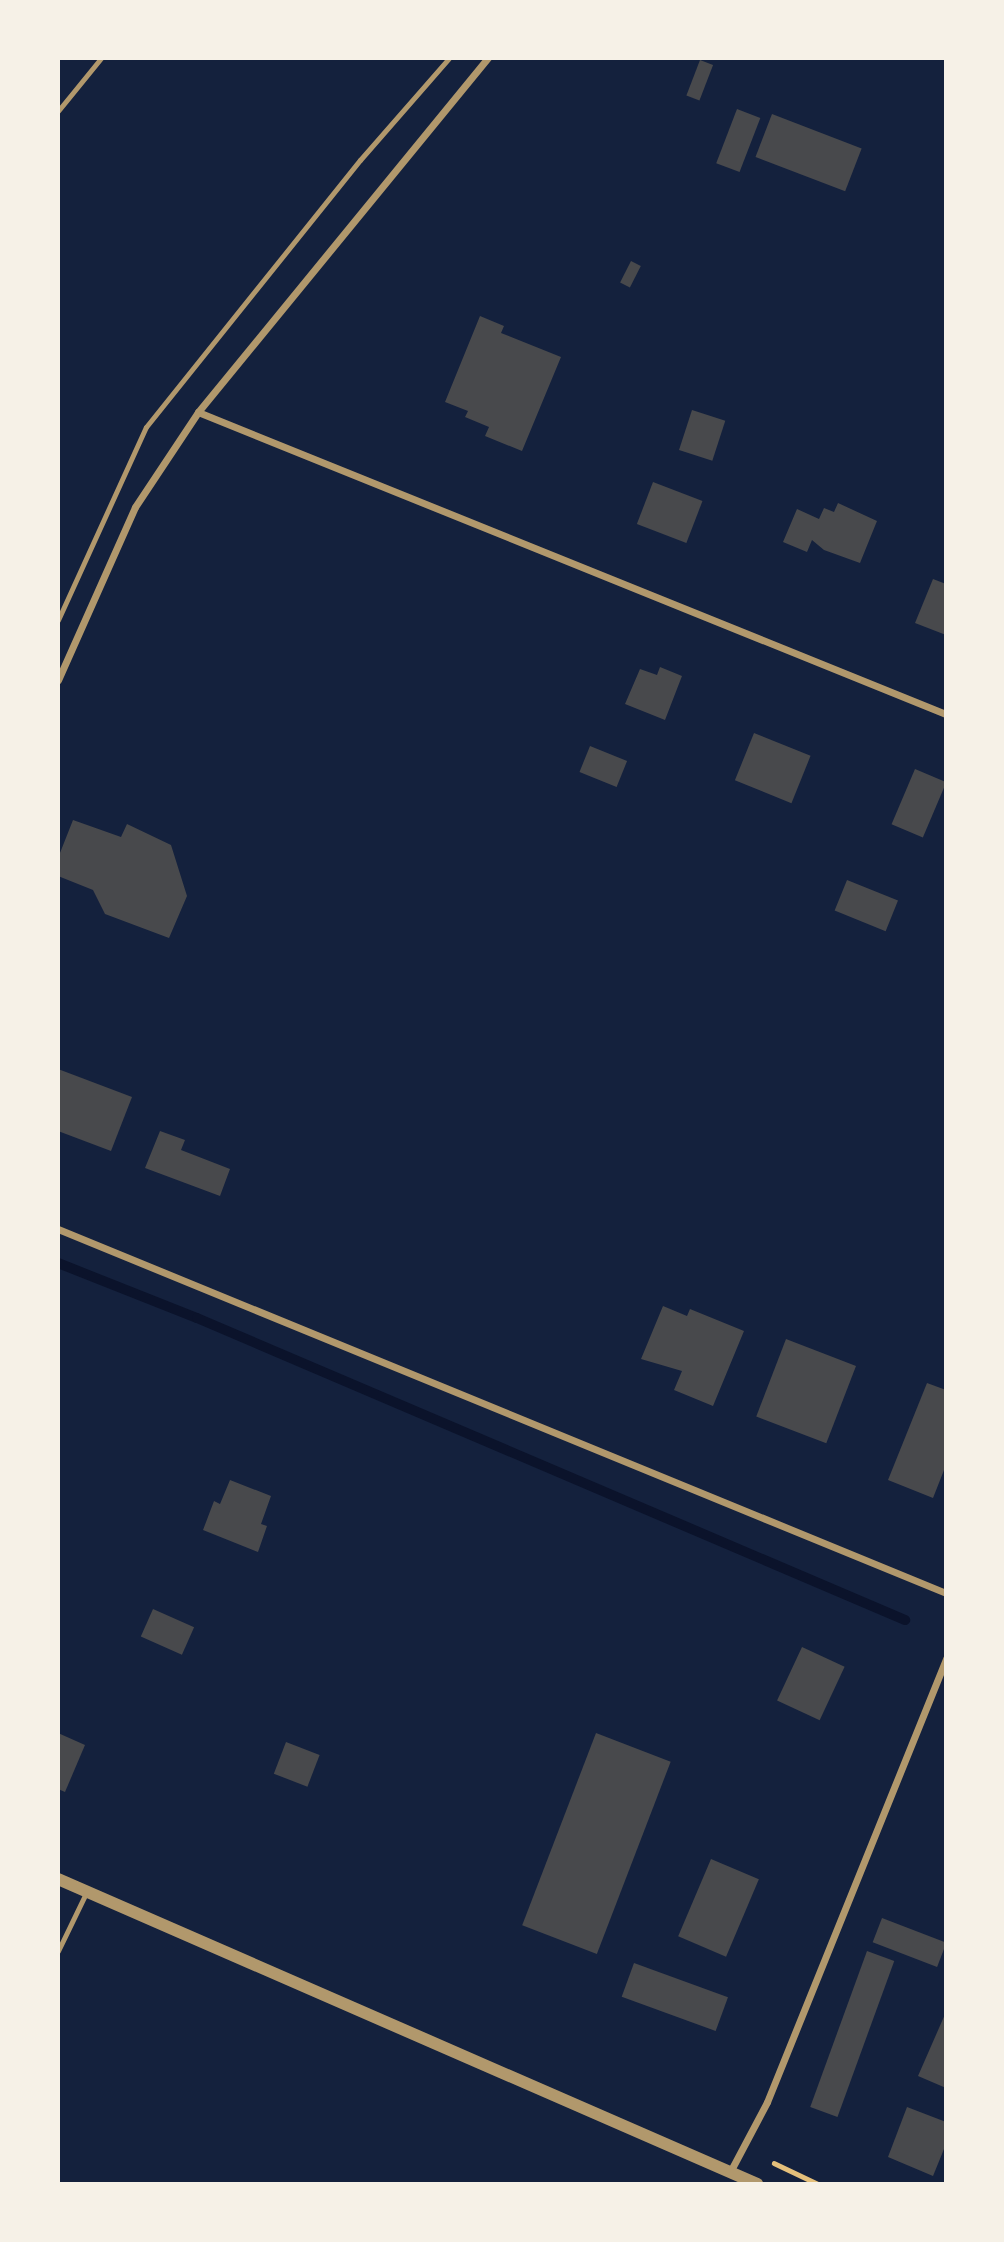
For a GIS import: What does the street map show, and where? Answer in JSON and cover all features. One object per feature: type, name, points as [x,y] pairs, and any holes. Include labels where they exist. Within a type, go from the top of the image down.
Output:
[{"type":"street","points":[[58,680],[135,507],[198,412],[488,58]]},
{"type":"street","points":[[198,412],[946,714]]},
{"type":"street","points":[[58,1229],[946,1593]]},
{"type":"street","points":[[730,2172],[767,2102],[946,1658]]},
{"type":"street","points":[[58,1878],[757,2184]]},
{"type":"lane","points":[[58,111],[101,58]]},
{"type":"lane","points":[[58,620],[146,426],[360,160],[449,58]]},
{"type":"lane","points":[[58,1951],[87,1891]]},
{"type":"path","points":[[768,2161],[818,2184]]},
{"type":"building","points":[[700,60],[713,65],[699,100],[686,95]]},
{"type":"building","points":[[737,109],[760,118],[740,172],[716,163]]},
{"type":"building","points":[[772,114],[862,148],[845,191],[756,157]]},
{"type":"building","points":[[631,261],[641,266],[630,287],[620,282]]},
{"type":"building","points":[[480,316],[504,326],[501,333],[561,357],[522,451],[485,436],[489,427],[465,417],[468,411],[445,402]]},
{"type":"building","points":[[692,410],[725,421],[712,461],[679,450]]},
{"type":"building","points":[[653,482],[702,501],[686,543],[637,524]]},
{"type":"building","points":[[838,503],[877,521],[860,563],[824,550],[812,540],[807,552],[783,542],[797,509],[819,519],[824,508],[834,512]]},
{"type":"building","points":[[933,579],[946,584],[946,635],[915,623]]},
{"type":"building","points":[[660,667],[682,676],[665,720],[625,704],[640,669],[657,675]]},
{"type":"building","points":[[754,733],[811,756],[791,803],[735,780]]},
{"type":"building","points":[[590,746],[627,761],[617,787],[580,772]]},
{"type":"building","points":[[915,769],[946,782],[923,838],[892,824]]},
{"type":"building","points":[[73,820],[121,837],[127,824],[171,845],[187,896],[169,938],[105,914],[93,890],[58,876],[58,858]]},
{"type":"building","points":[[847,880],[898,901],[886,931],[835,911]]},
{"type":"building","points":[[58,1069],[132,1097],[111,1151],[58,1131]]},
{"type":"building","points":[[160,1131],[185,1140],[181,1150],[230,1169],[220,1196],[145,1168]]},
{"type":"building","points":[[663,1306],[687,1316],[690,1309],[744,1331],[713,1406],[674,1390],[682,1371],[641,1359]]},
{"type":"building","points":[[786,1339],[856,1366],[826,1443],[756,1416]]},
{"type":"building","points":[[927,1383],[946,1390],[946,1465],[933,1498],[888,1480]]},
{"type":"building","points":[[230,1480],[271,1496],[261,1524],[267,1526],[258,1552],[203,1530],[214,1501],[220,1504]]},
{"type":"building","points":[[153,1609],[194,1627],[182,1655],[141,1636]]},
{"type":"building","points":[[802,1647],[845,1667],[820,1720],[777,1700]]},
{"type":"building","points":[[58,1733],[85,1745],[65,1792],[58,1789]]},
{"type":"building","points":[[596,1733],[671,1762],[597,1954],[522,1925]]},
{"type":"building","points":[[286,1742],[320,1755],[307,1787],[274,1774]]},
{"type":"building","points":[[711,1859],[759,1879],[726,1957],[678,1936]]},
{"type":"building","points":[[882,1918],[946,1943],[937,1967],[873,1942]]},
{"type":"building","points":[[867,1951],[894,1961],[837,2117],[810,2107]]},
{"type":"building","points":[[634,1963],[728,1997],[716,2031],[622,1997]]},
{"type":"building","points":[[946,2012],[946,2088],[918,2076]]},
{"type":"building","points":[[907,2107],[946,2122],[946,2144],[933,2176],[888,2157]]},
{"type":"waterway","points":[[58,1263],[197,1318],[905,1620]]}]
